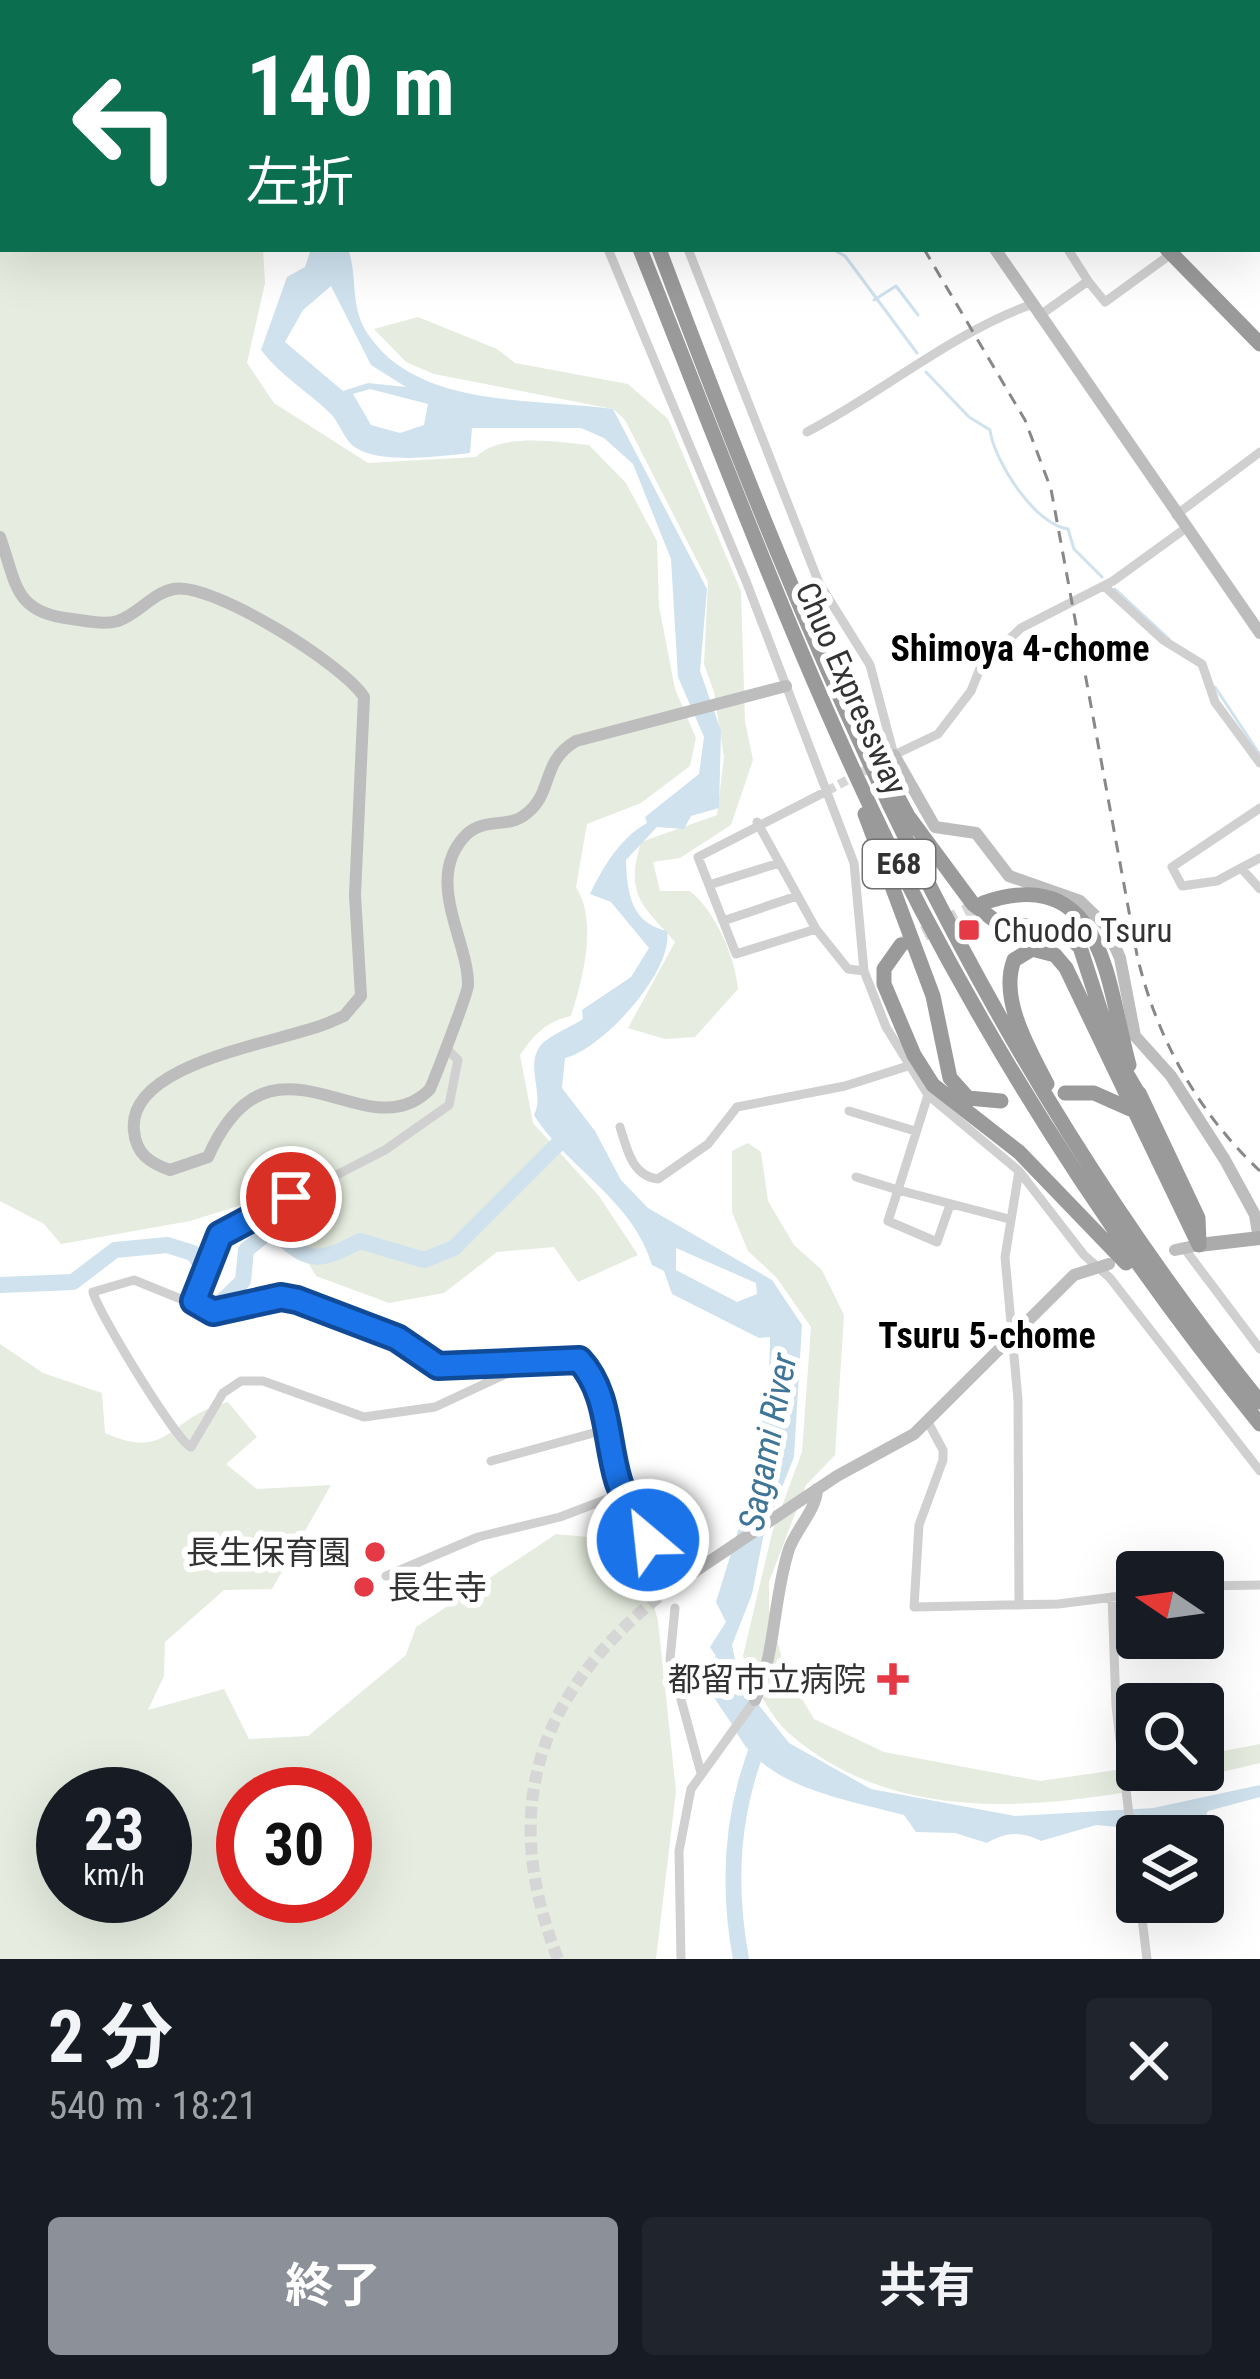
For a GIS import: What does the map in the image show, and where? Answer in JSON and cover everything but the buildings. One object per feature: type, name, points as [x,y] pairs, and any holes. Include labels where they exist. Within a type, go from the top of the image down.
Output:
[{"type":"highway","name":"Chuo Expressway","points":[[641,252],[823,701],[921,908],[1024,1090],[1111,1225],[1232,1390],[1258,1411]]},
{"type":"highway","name":"Chuo Expressway","points":[[660,252],[799,610],[933,901],[1035,1083],[1121,1217],[1258,1411]]},
{"type":"highway","points":[[1170,252],[1260,344]]},
{"type":"highway","points":[[799,610],[908,816],[973,904],[994,920],[1065,933],[1080,946],[1114,1052],[1137,1104]]},
{"type":"highway","points":[[823,701],[933,996],[950,1078],[968,1099],[1001,1101]]},
{"type":"highway","points":[[983,903],[1033,896],[1070,909],[1091,930],[1107,962],[1137,1104]]},
{"type":"highway","points":[[901,945],[884,969],[884,983],[914,1055],[933,1085],[1019,1152],[1088,1218],[1232,1390]]},
{"type":"highway","points":[[1121,1217],[1029,1048],[1010,982],[1019,955],[1042,950],[1066,968],[1198,1218],[1186,1248]]},
{"type":"highway","points":[[1065,1093],[1094,1093],[1137,1104]]},
{"type":"main road","points":[[1186,1248],[1259,1238]]},
{"type":"street","points":[[609,252],[826,791],[860,889],[864,971],[908,1066],[928,1095],[1019,1171],[1102,1265],[1260,1471]]},
{"type":"street","points":[[689,252],[819,583],[870,664],[894,755],[935,827],[976,833],[1009,876],[1060,890],[1106,926],[1120,958],[1135,1036],[1171,1076],[1231,1170],[1255,1215],[1259,1238]]},
{"type":"street","points":[[997,252],[1260,633]]},
{"type":"street","points":[[1070,252],[1105,302],[1168,252]]},
{"type":"street","points":[[807,432],[916,370],[971,329],[1034,311],[1088,281]]},
{"type":"street","points":[[1176,515],[1260,452]]},
{"type":"street","points":[[894,755],[938,734],[970,691],[981,667],[1021,628],[1104,586],[1186,528]]},
{"type":"street","points":[[0,537],[20,595],[39,613],[102,623],[132,614],[173,589],[208,595],[339,667],[364,697],[356,870],[362,985],[355,1006],[308,1031],[240,1046],[157,1083],[133,1118],[136,1144],[148,1161],[170,1170],[195,1166],[208,1156],[235,1108],[264,1092],[332,1096],[388,1108],[413,1104],[430,1089],[469,983],[451,921],[454,851],[473,829],[512,824],[528,813],[560,750],[577,741],[786,686]]},
{"type":"street","points":[[1104,586],[1163,640],[1202,664],[1215,702],[1260,764]]},
{"type":"street","points":[[816,929],[736,954],[699,853],[826,791]]},
{"type":"street","points":[[1260,808],[1172,867],[1182,886],[1217,881],[1260,858]]},
{"type":"street","points":[[757,822],[816,929],[848,969],[864,971]]},
{"type":"street","points":[[709,884],[779,863]]},
{"type":"street","points":[[1241,868],[1260,889]]},
{"type":"street","points":[[723,921],[797,896]]},
{"type":"street","points":[[194,1301],[220,1235],[385,1150],[448,1105],[458,1060],[445,1047]]},
{"type":"street","points":[[620,1127],[635,1167],[645,1177],[658,1179],[708,1144],[737,1107],[845,1086],[908,1066]]},
{"type":"street","points":[[928,1095],[888,1221],[937,1242],[950,1205]]},
{"type":"street","points":[[849,1111],[915,1131]]},
{"type":"street","points":[[1019,1171],[1006,1257],[1015,1334],[1019,1605]]},
{"type":"street","points":[[856,1177],[1009,1219]]},
{"type":"street","points":[[1186,1248],[1260,1348]]},
{"type":"street","points":[[667,1590],[801,1499],[928,1422],[1073,1275],[1102,1265]]},
{"type":"street","points":[[526,1364],[435,1407],[364,1417],[263,1381],[242,1381],[223,1393],[191,1447],[171,1432],[131,1357],[99,1314],[93,1292],[134,1280],[213,1312],[281,1297],[397,1338],[438,1366],[526,1364],[562,1357],[579,1360],[590,1373],[623,1493],[634,1504],[653,1548],[673,1555],[692,1573]]},
{"type":"street","points":[[928,1422],[943,1450],[943,1460],[920,1526],[914,1607],[1116,1597]]},
{"type":"street","points":[[1230,1437],[1238,1422]]},
{"type":"street","points":[[491,1461],[569,1435],[608,1429]]},
{"type":"street","points":[[680,1959],[679,1851],[691,1789],[755,1700],[788,1554],[799,1525],[816,1502],[817,1489]]},
{"type":"street","points":[[386,1576],[478,1537],[560,1517],[623,1493]]},
{"type":"street","points":[[1224,1586],[1260,1585]]},
{"type":"street","points":[[1112,1597],[1129,1815]]},
{"type":"street","points":[[675,1608],[670,1660],[704,1768]]},
{"type":"street","points":[[1143,1923],[1147,1959]]},
{"type":"shaded area","points":[[0,252],[263,252],[265,283],[247,363],[274,403],[368,463],[476,457],[514,441],[589,445],[626,483],[657,541],[659,606],[675,689],[696,738],[690,766],[641,803],[587,824],[576,887],[587,933],[576,1001],[571,1016],[541,1030],[520,1055],[533,1123],[599,1196],[638,1255],[578,1282],[554,1247],[497,1252],[444,1293],[389,1303],[316,1276],[284,1222],[261,1199],[190,1221],[61,1244],[44,1224],[0,1201]]},
{"type":"shaded area","points":[[418,317],[497,349],[515,363],[628,384],[668,419],[741,591],[745,721],[753,760],[731,825],[680,858],[653,862],[660,891],[690,891],[708,910],[736,976],[738,989],[695,1037],[665,1039],[628,1028],[675,942],[639,897],[635,874],[641,842],[717,815],[724,757],[714,692],[704,664],[708,582],[625,420],[613,409],[434,374],[406,362],[374,329]]},
{"type":"shaded area","points":[[748,1143],[761,1152],[768,1201],[794,1245],[822,1270],[844,1315],[835,1455],[806,1485],[769,1582],[769,1610],[785,1670],[814,1719],[884,1752],[1040,1781],[1116,1770],[1116,1791],[1131,1791],[1018,1804],[957,1802],[898,1791],[842,1770],[791,1735],[763,1699],[743,1656],[772,1533],[802,1452],[811,1327],[776,1277],[748,1251],[732,1212],[732,1151]]},
{"type":"shaded area","points":[[0,1344],[43,1373],[102,1393],[105,1433],[126,1441],[156,1440],[228,1402],[257,1437],[226,1464],[257,1489],[331,1485],[272,1589],[224,1590],[165,1642],[164,1676],[148,1710],[224,1689],[249,1739],[308,1736],[406,1655],[416,1627],[556,1534],[609,1539],[641,1558],[658,1621],[676,1791],[656,1959],[0,1959]]},
{"type":"shaded area","points":[[1260,1744],[1260,1763],[1224,1771],[1224,1751]]},
{"type":"water","name":"Sagami River","points":[[310,252],[349,252],[363,326],[392,360],[418,377],[482,396],[613,409],[707,589],[700,671],[721,731],[719,808],[691,816],[684,829],[657,827],[626,860],[633,905],[646,921],[667,931],[666,947],[633,1006],[598,1040],[565,1058],[562,1088],[595,1131],[621,1180],[648,1208],[772,1280],[802,1325],[794,1457],[764,1533],[752,1594],[732,1645],[739,1680],[789,1743],[871,1789],[1015,1816],[1153,1808],[1260,1785],[1260,1797],[1206,1815],[1116,1815],[1116,1827],[1096,1825],[1041,1841],[1014,1834],[987,1843],[955,1833],[916,1832],[904,1815],[810,1789],[767,1767],[750,1752],[712,1694],[703,1667],[716,1656],[710,1647],[726,1622],[716,1602],[742,1518],[769,1387],[770,1337],[759,1338],[672,1294],[664,1271],[652,1265],[630,1222],[534,1115],[534,1063],[540,1046],[583,1019],[582,1010],[631,977],[649,948],[611,902],[590,894],[613,854],[647,823],[645,817],[699,774],[704,737],[678,677],[671,559],[633,464],[604,438],[581,428],[472,428],[470,453],[375,455],[351,444],[330,413],[261,350],[287,277],[305,267]],"holes":[[[331,286],[371,365],[406,387],[368,383],[343,391],[285,342],[303,310]],[[370,389],[428,404],[424,425],[400,433],[371,425],[353,394]],[[676,1248],[756,1283],[757,1294],[737,1302],[676,1270]]]},
{"type":"waterway","points":[[838,252],[917,353]]},
{"type":"waterway","points":[[874,300],[896,286],[918,315]]},
{"type":"waterway","points":[[926,372],[969,417],[990,430],[999,458],[1018,490],[1042,516],[1068,529],[1074,549],[1102,577]]},
{"type":"waterway","points":[[1115,589],[1169,639]]},
{"type":"waterway","points":[[1215,687],[1260,755]]},
{"type":"waterway","points":[[0,1285],[73,1282],[115,1250],[167,1245],[193,1253],[206,1271],[205,1301],[219,1304],[243,1281],[246,1250],[272,1229],[313,1256],[333,1254],[360,1241],[424,1260],[454,1248],[572,1130]]},
{"type":"waterway","points":[[741,1959],[734,1848],[743,1793],[761,1739]]},
{"type":"tunnel","points":[[827,791],[875,765]]},
{"type":"tunnel","points":[[903,944],[983,903]]},
{"type":"tunnel","points":[[558,1959],[540,1903],[531,1850],[532,1800],[542,1754],[561,1710],[588,1668],[623,1628],[667,1590]]},
{"type":"railway","points":[[926,252],[1025,420],[1051,489],[1145,985],[1182,1072],[1217,1124],[1260,1171]]},
{"type":"place","name":"Chuodo Tsuru","points":[[969,930]]},
{"type":"place","name":"長生保育園","points":[[375,1552]]},
{"type":"place","name":"長生寺","points":[[364,1587]]},
{"type":"place","name":"都留市立病院","points":[[893,1679]]},
{"type":"district","name":"Shimoya 4-chome","points":[[1020,648]]},
{"type":"district","name":"Tsuru 5-chome","points":[[987,1335]]},
{"type":"route","points":[[291,1197],[220,1235],[194,1301],[213,1312],[281,1297],[297,1300],[325,1315],[397,1338],[418,1357],[438,1366],[486,1368],[562,1357],[579,1360],[590,1373],[605,1414],[618,1482],[634,1504],[648,1540]]}]
